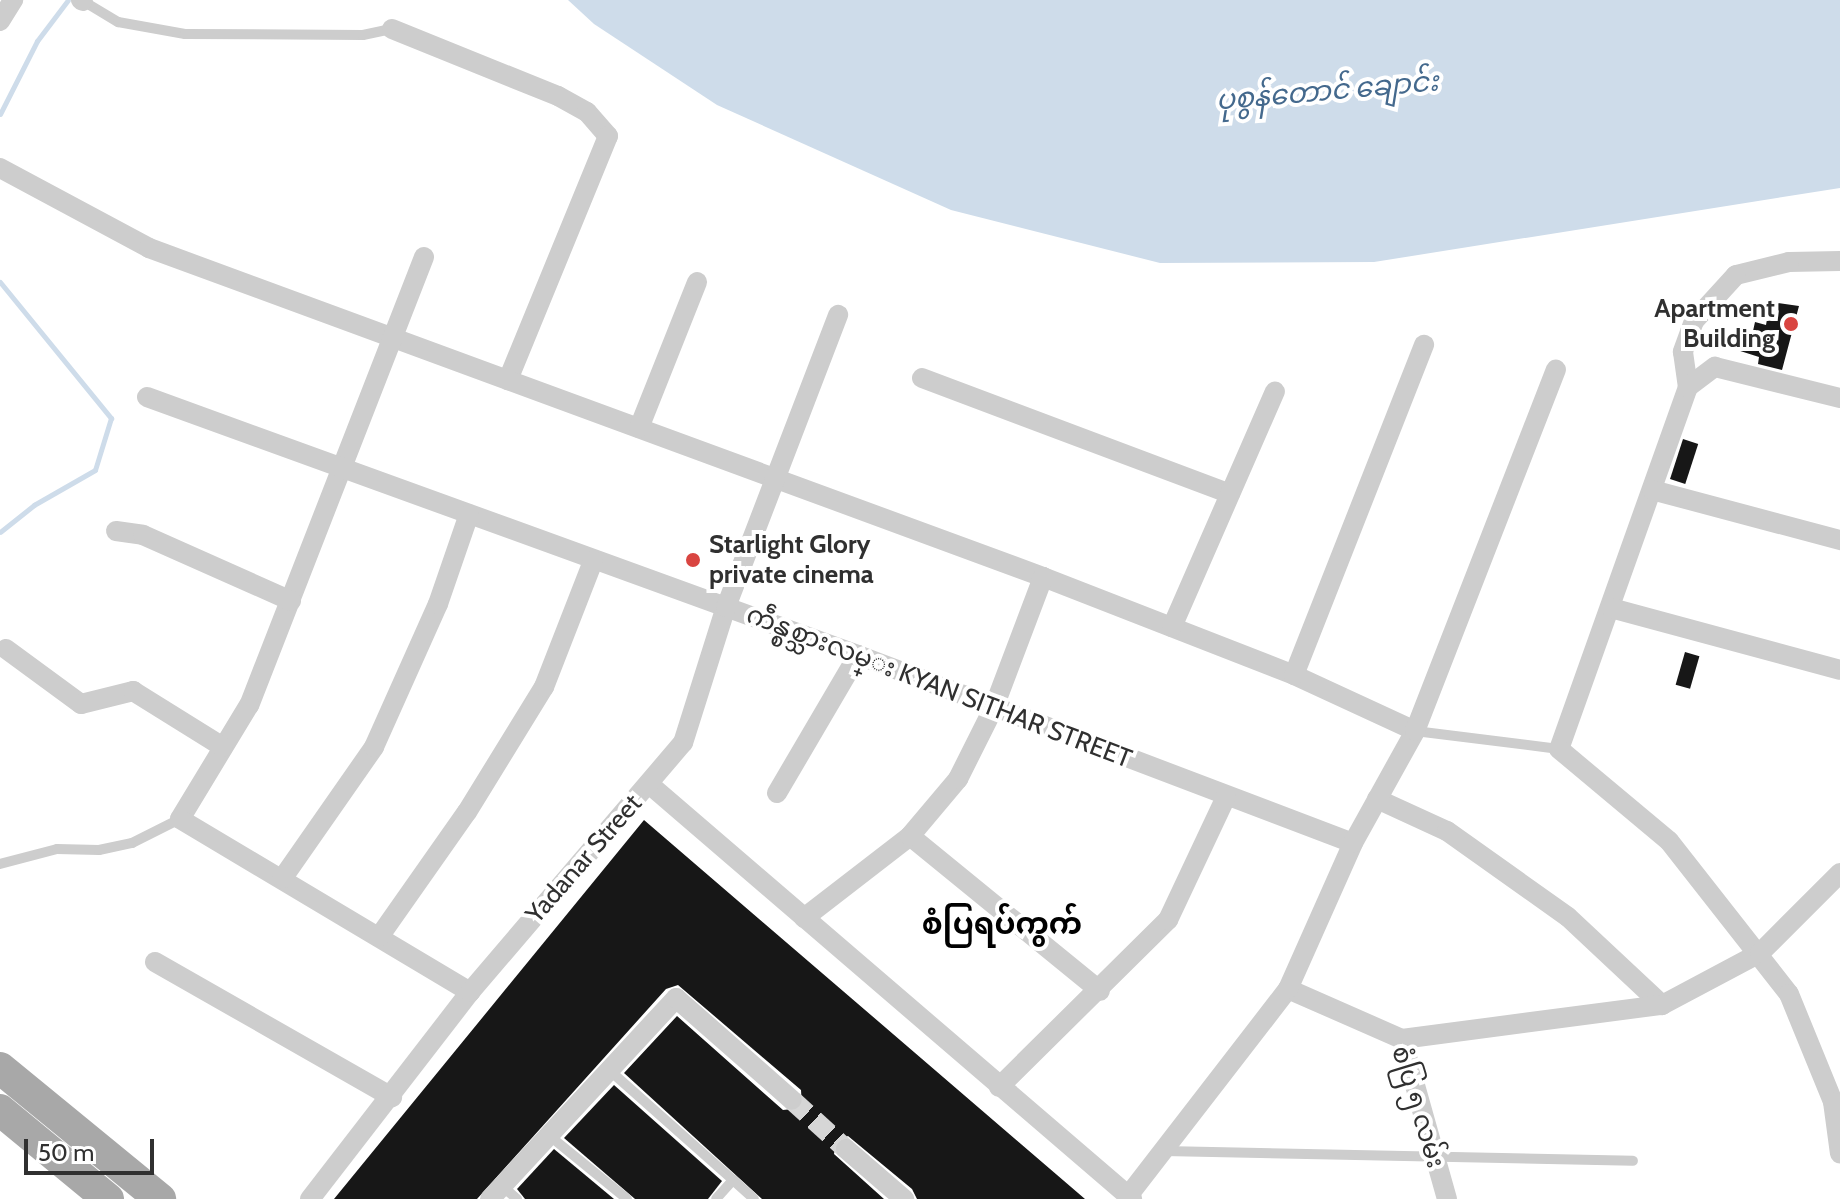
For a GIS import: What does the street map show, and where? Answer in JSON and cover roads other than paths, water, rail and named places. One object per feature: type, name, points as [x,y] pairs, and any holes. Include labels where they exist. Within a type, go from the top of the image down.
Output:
[{"type":"main road","points":[[0,1068],[160,1199]]},
{"type":"main road","points":[[0,1110],[108,1199]]},
{"type":"street","points":[[0,21],[13,0]]},
{"type":"street","points":[[392,29],[558,96],[587,112],[608,136],[508,380]]},
{"type":"street","points":[[0,168],[149,248],[1043,577],[1294,675],[1415,731]]},
{"type":"street","points":[[424,257],[249,705],[180,819],[470,992]]},
{"type":"street","points":[[1840,261],[1789,262],[1736,275],[1694,321],[1683,352],[1688,387],[1559,749],[1669,841],[1760,953],[1789,994],[1833,1102],[1840,1154]]},
{"type":"street","points":[[639,428],[697,282]]},
{"type":"street","name":"Yadanar Street","points":[[310,1199],[392,1097],[470,992],[683,743],[726,607],[838,315]]},
{"type":"street","points":[[1294,675],[1424,345]]},
{"type":"street","points":[[1688,387],[1715,367],[1840,398]]},
{"type":"street","points":[[649,784],[1120,1196],[1164,1151],[1288,989],[1353,843],[1415,731],[1556,369]]},
{"type":"street","points":[[922,378],[1230,494]]},
{"type":"street","points":[[1172,627],[1275,391]]},
{"type":"street","name":"ကဵန္စစ္သားလမ္း KYAN SITHAR STREET","points":[[147,397],[858,655],[1353,843]]},
{"type":"street","points":[[1652,490],[1840,540]]},
{"type":"street","points":[[282,879],[374,747],[438,604],[469,514]]},
{"type":"street","points":[[116,531],[143,535],[291,601]]},
{"type":"street","points":[[379,937],[467,812],[544,687],[593,561]]},
{"type":"street","points":[[804,918],[910,836],[958,779],[994,707],[1043,577]]},
{"type":"street","points":[[1611,608],[1840,670]]},
{"type":"street","points":[[6,649],[81,704],[133,691],[223,747]]},
{"type":"street","points":[[777,793],[858,655]]},
{"type":"street","points":[[999,1087],[1100,991],[1168,920],[1226,797]]},
{"type":"street","points":[[1377,799],[1429,820],[1568,917],[1662,1005]]},
{"type":"street","points":[[910,836],[1100,991]]},
{"type":"street","points":[[1402,1039],[1662,1005],[1760,953],[1840,873]]},
{"type":"street","points":[[155,962],[392,1097]]},
{"type":"street","name":"စံပြ ၅ လမ်း","points":[[1288,989],[1402,1039],[1447,1199]]},
{"type":"street","points":[[503,1195],[608,1069],[676,998],[792,1100]]},
{"type":"street","points":[[846,1149],[904,1199]]},
{"type":"lane","points":[[82,1],[118,22],[185,34],[315,36],[392,29]]},
{"type":"lane","points":[[1415,731],[1559,749]]},
{"type":"lane","points":[[0,864],[57,849],[99,850],[132,843],[180,819]]},
{"type":"lane","points":[[608,1069],[754,1199]]},
{"type":"lane","points":[[551,1137],[627,1199]]},
{"type":"lane","points":[[1164,1151],[1633,1161]]},
{"type":"lane","points":[[716,1199],[733,1180]]},
{"type":"water","name":"ပုစွန်တောင် ချောင်း","points":[[568,0],[1840,0],[1840,188],[1374,262],[1160,263],[951,210],[717,105],[594,24]]},
{"type":"waterway","points":[[0,114],[37,41],[68,0]]},
{"type":"waterway","points":[[0,282],[111,418],[95,470],[34,505],[0,532]]},
{"type":"tunnel","points":[[792,1100],[846,1149]]},
{"type":"place","name":"Apartment Building","points":[[1791,324]]},
{"type":"place","name":"Starlight Glory private cinema","points":[[693,560]]},
{"type":"district","name":"စံပြရပ်ကွက်","points":[[1002,924]]}]
